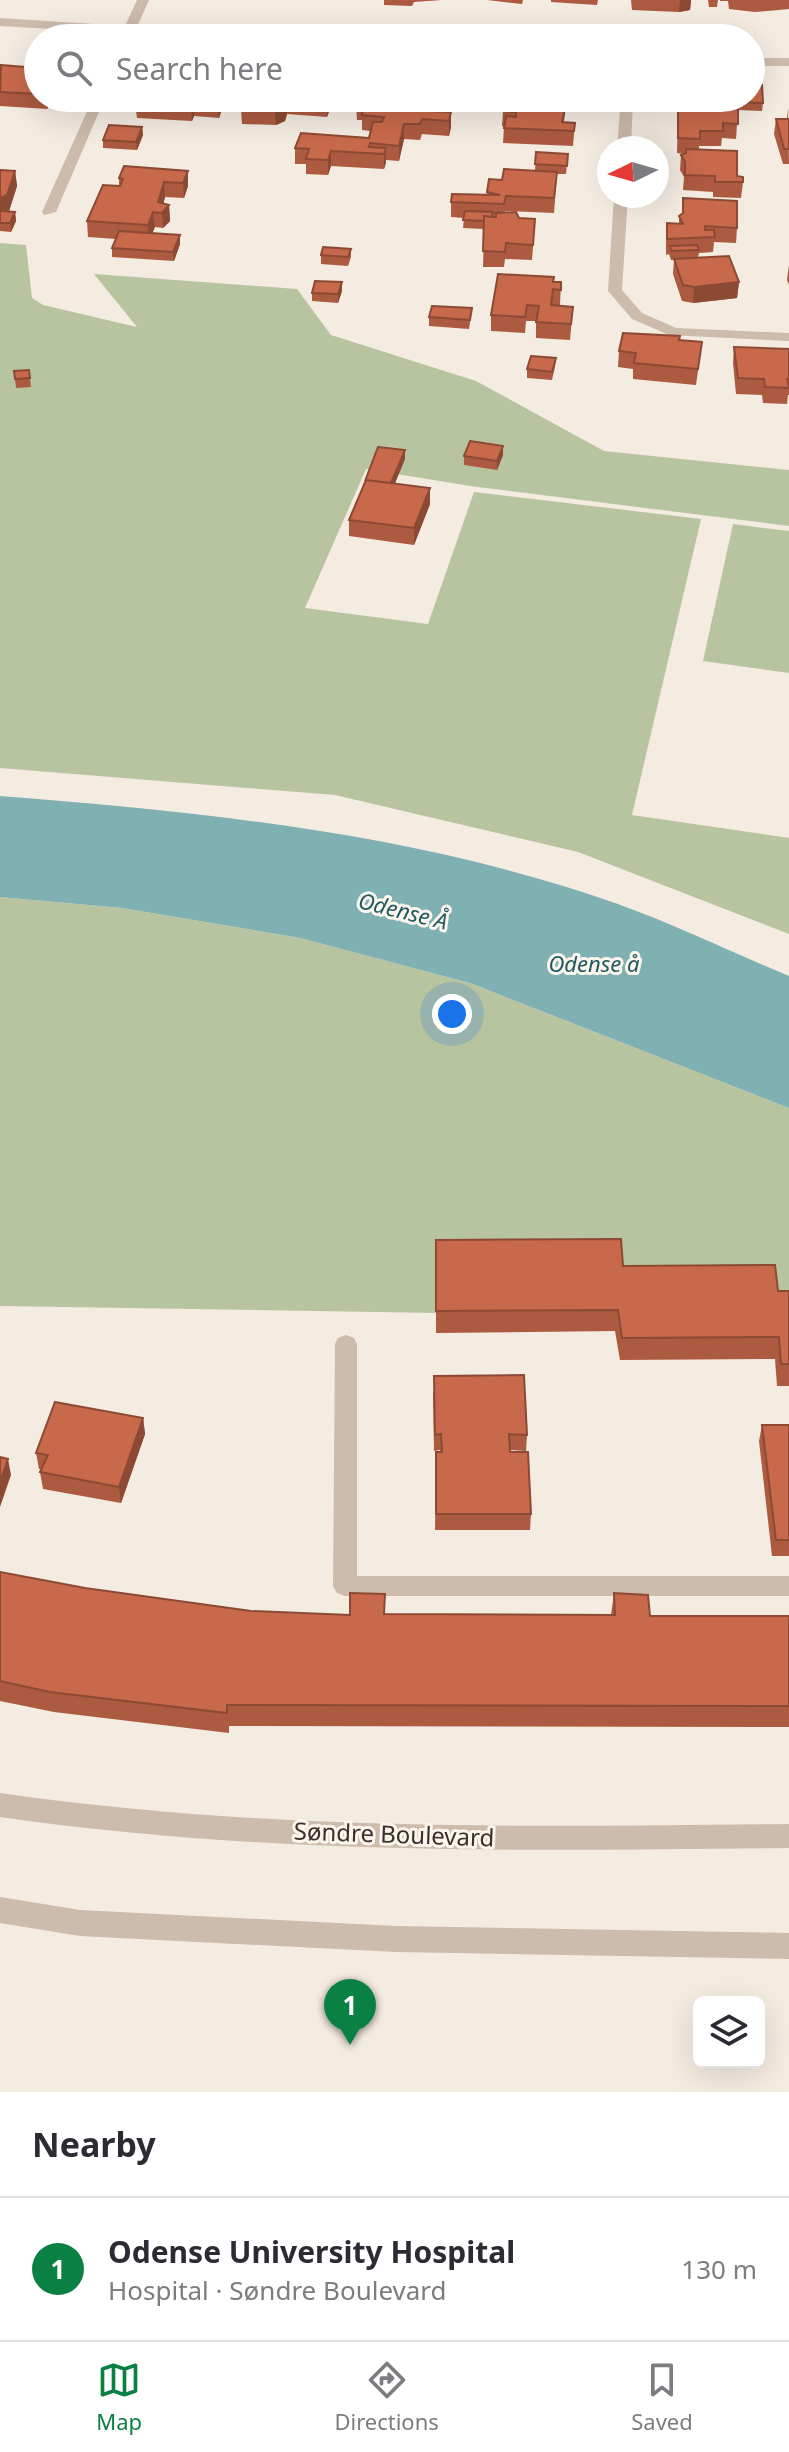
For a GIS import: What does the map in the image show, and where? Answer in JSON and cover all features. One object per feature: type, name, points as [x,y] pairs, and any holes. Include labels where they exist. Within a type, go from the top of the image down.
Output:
[{"type":"street","points":[[132,24],[143,0]]},
{"type":"street","points":[[0,22],[24,24]]},
{"type":"street","points":[[765,62],[789,62]]},
{"type":"street","points":[[49,212],[93,112]]},
{"type":"street","points":[[625,136],[626,112]]},
{"type":"street","points":[[620,208],[615,291],[637,316],[674,332],[789,337]]},
{"type":"street","points":[[346,1344],[345,1586],[789,1586]]},
{"type":"street","name":"Søndre Boulevard","points":[[0,1805],[93,1821],[396,1839],[789,1836]]},
{"type":"street","points":[[0,1910],[80,1923],[397,1939],[789,1946]]},
{"type":"green space","points":[[0,243],[26,245],[32,298],[43,305],[137,327],[94,274],[297,289],[331,335],[476,381],[604,451],[789,470],[789,526],[470,486],[366,469],[305,608],[428,624],[474,492],[701,519],[632,815],[789,838],[789,934],[578,852],[335,795],[0,768]]},
{"type":"green space","points":[[733,524],[789,531],[789,673],[703,661]]},
{"type":"green space","points":[[0,897],[122,908],[300,938],[470,983],[789,1108],[789,1313],[437,1313],[0,1306]]},
{"type":"water","name":"Odense å","points":[[0,796],[233,819],[389,843],[541,879],[637,911],[789,976],[789,1108],[470,983],[300,938],[122,908],[0,897]]},
{"type":"building","points":[[1,65],[24,67],[24,93],[0,92]]},
{"type":"building","points":[[363,112],[451,112],[449,121],[422,119],[420,124],[404,124],[399,146],[370,143],[369,147],[386,148],[384,154],[331,151],[328,160],[306,159],[309,149],[295,148],[301,133],[369,138],[373,122],[382,122],[384,117],[362,115]]},
{"type":"building","points":[[516,112],[564,112],[562,122],[575,123],[574,131],[504,128],[506,116],[516,117]]},
{"type":"building","points":[[678,112],[738,112],[738,124],[723,123],[723,131],[700,131],[700,139],[678,138]]},
{"type":"building","points":[[776,119],[789,119],[789,149],[784,149]]},
{"type":"building","points":[[109,125],[142,127],[136,142],[103,140]]},
{"type":"building","points":[[686,149],[737,151],[737,176],[743,177],[743,182],[715,182],[715,176],[685,175],[685,162],[681,155],[686,153]]},
{"type":"building","points":[[536,152],[568,154],[567,166],[535,164]]},
{"type":"building","points":[[124,166],[188,171],[183,183],[164,182],[158,202],[169,205],[162,213],[153,212],[148,225],[87,221],[103,185],[120,186],[123,179],[119,178]]},
{"type":"building","points":[[504,169],[557,172],[554,198],[506,196],[504,204],[451,202],[452,194],[500,195],[487,192],[489,179],[502,180]]},
{"type":"building","points":[[0,170],[15,171],[7,195],[0,198]]},
{"type":"building","points":[[683,198],[737,201],[737,228],[705,226],[705,230],[714,230],[715,237],[667,239],[667,223],[683,224],[679,216],[683,213]]},
{"type":"building","points":[[0,211],[15,212],[10,223],[0,223]]},
{"type":"building","points":[[465,211],[493,212],[492,217],[484,216],[484,221],[463,220]]},
{"type":"building","points":[[516,212],[519,218],[535,219],[533,245],[506,243],[505,252],[483,251],[484,216],[496,217],[496,213]]},
{"type":"building","points":[[119,231],[180,235],[173,252],[112,248]]},
{"type":"building","points":[[697,245],[699,250],[671,251],[670,246]]},
{"type":"building","points":[[323,247],[351,249],[348,257],[321,255]]},
{"type":"building","points":[[729,256],[739,282],[694,287],[683,285],[674,259]]},
{"type":"building","points":[[498,274],[554,277],[553,282],[561,282],[561,290],[553,289],[551,305],[573,307],[571,324],[536,322],[539,306],[527,305],[525,317],[491,315]]},
{"type":"building","points":[[315,281],[342,282],[338,294],[312,293]]},
{"type":"building","points":[[432,306],[472,308],[470,320],[429,317]]},
{"type":"building","points":[[623,333],[680,336],[679,340],[702,342],[698,369],[634,363],[636,353],[619,351]]},
{"type":"building","points":[[734,347],[789,349],[789,388],[765,387],[764,379],[738,378]]},
{"type":"building","points":[[531,356],[556,358],[552,372],[527,369]]},
{"type":"building","points":[[29,370],[30,378],[15,379],[14,371]]},
{"type":"building","points":[[470,441],[503,446],[497,461],[464,456]]},
{"type":"building","points":[[378,447],[405,450],[391,483],[365,481]]},
{"type":"building","points":[[366,480],[430,488],[414,528],[349,520]]},
{"type":"building","points":[[621,1239],[623,1266],[775,1265],[778,1291],[789,1291],[789,1364],[781,1364],[779,1337],[622,1338],[618,1310],[436,1311],[436,1240]]},
{"type":"building","points":[[524,1375],[527,1435],[509,1434],[510,1452],[528,1452],[531,1514],[436,1514],[436,1452],[442,1452],[441,1434],[435,1435],[434,1376]]},
{"type":"building","points":[[55,1402],[143,1418],[119,1487],[40,1472],[48,1455],[36,1453]]},
{"type":"building","points":[[762,1425],[789,1425],[789,1540],[776,1540]]},
{"type":"building","points":[[0,1457],[8,1459],[0,1482]]},
{"type":"building","points":[[0,1572],[85,1588],[251,1611],[350,1615],[350,1593],[385,1594],[384,1614],[615,1615],[614,1593],[648,1595],[650,1616],[789,1616],[789,1706],[227,1705],[227,1713],[50,1692],[0,1681]]},
{"type":"place","name":"Odense University Hospital","points":[[350,2045]]},
{"type":"water label","name":"Odense Å","points":[[403,911]]}]
